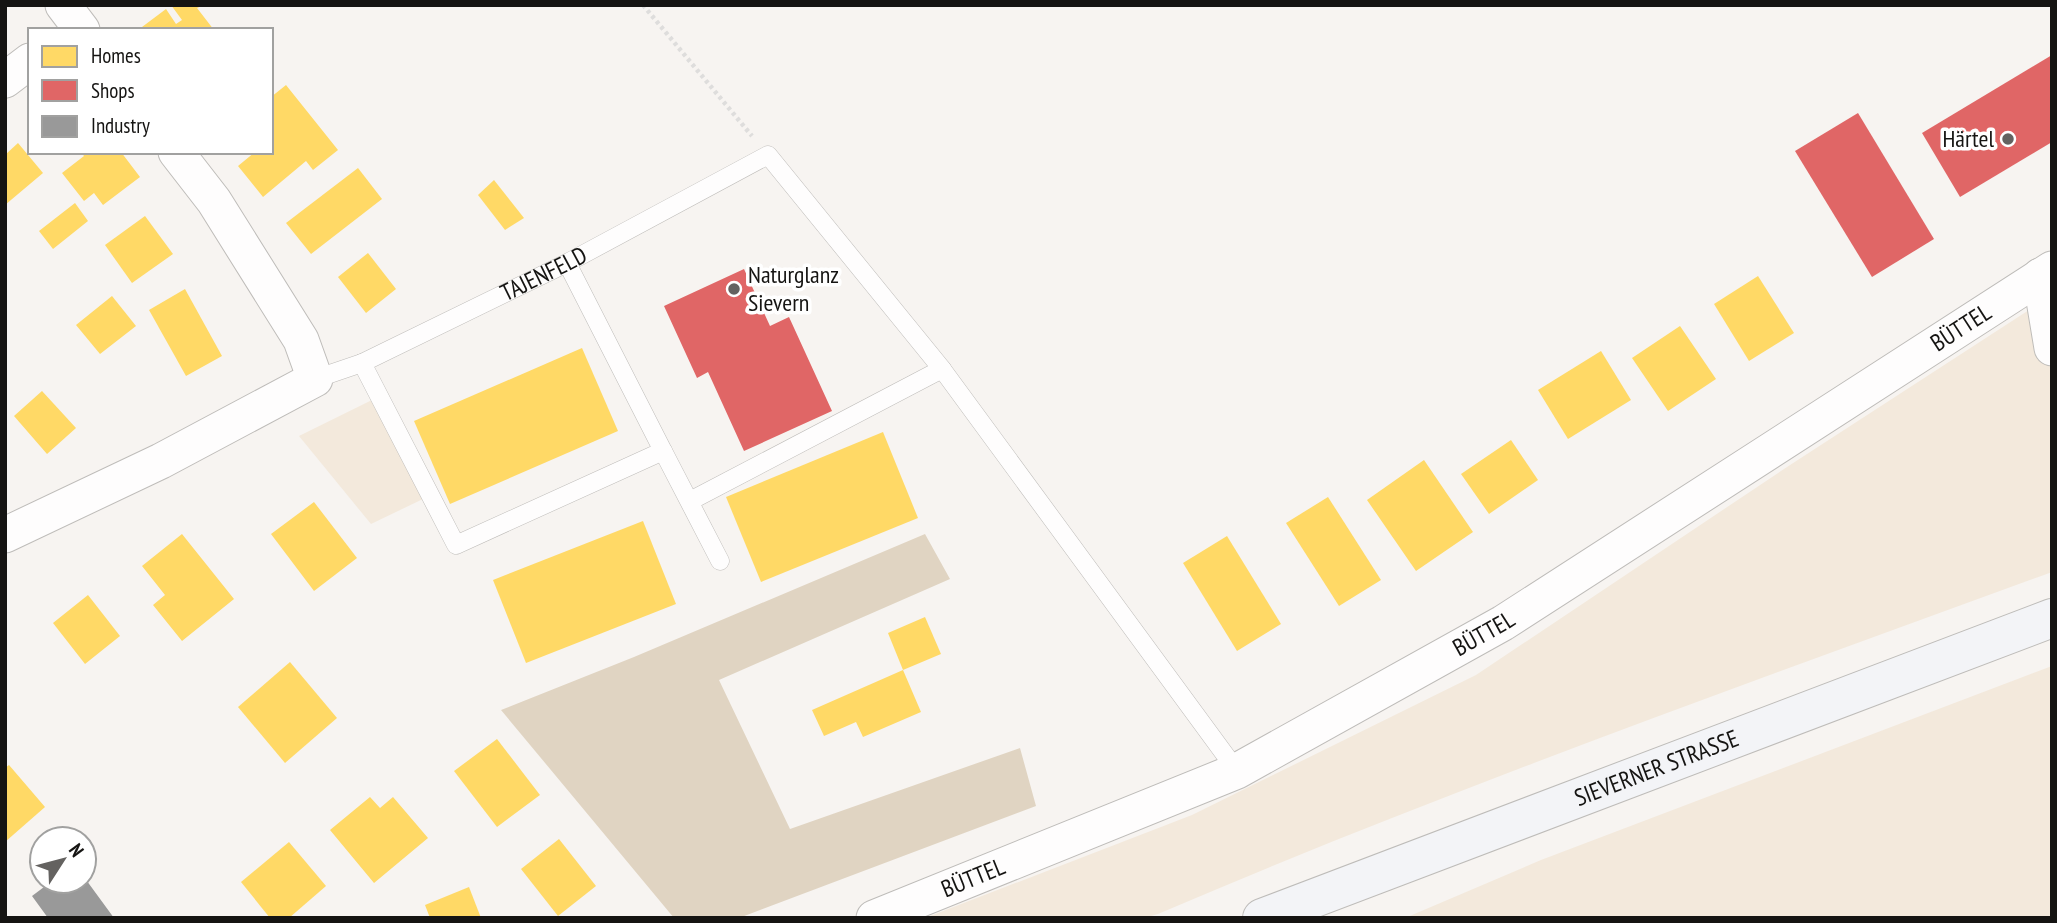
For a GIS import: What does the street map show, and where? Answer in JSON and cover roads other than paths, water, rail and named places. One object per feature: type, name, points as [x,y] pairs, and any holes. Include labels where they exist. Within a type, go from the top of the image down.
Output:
[{"type":"main road","name":"SIEVERNER STRASSE","points":[[1262,918],[2052,618]]},
{"type":"street","points":[[5,80],[28,63]]},
{"type":"street","points":[[178,154],[214,201],[301,340],[315,379]]},
{"type":"street","points":[[2046,272],[2052,348]]},
{"type":"street","name":"BÜTTEL","points":[[874,918],[1237,771],[1503,623],[2046,272]]},
{"type":"street","name":"TAJENFELD","points":[[5,535],[161,461],[315,379]]},
{"type":"lane","name":"TAJENFELD","points":[[315,379],[362,363],[567,263],[768,155],[942,369]]},
{"type":"lane","points":[[567,263],[720,561]]},
{"type":"lane","points":[[362,363],[456,545],[663,451]]},
{"type":"lane","points":[[690,501],[942,369],[1237,771]]},
{"type":"place","name":"Härtel","points":[[2008,139]]},
{"type":"place","name":"Naturglanz Sievern","points":[[734,289]]}]
